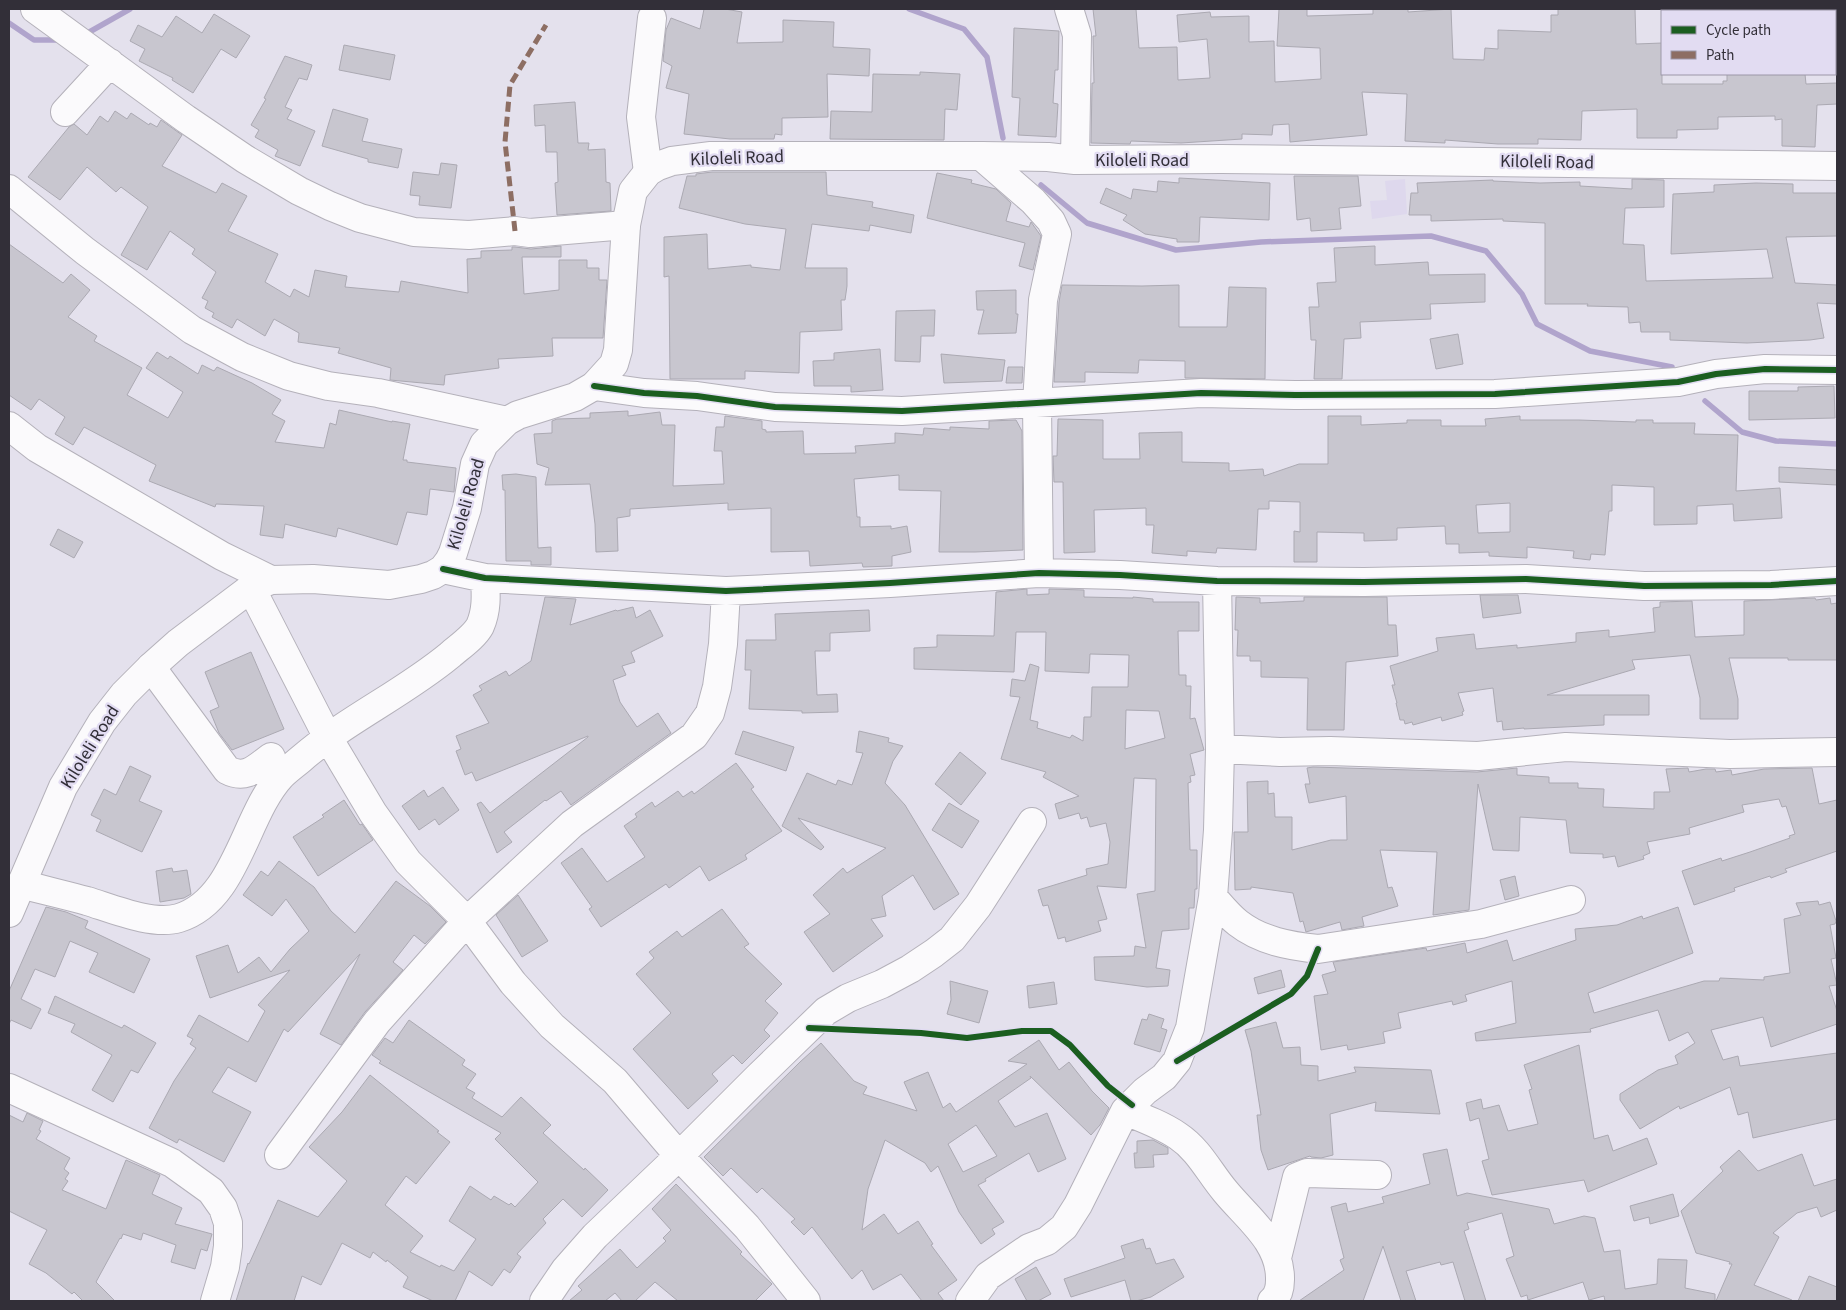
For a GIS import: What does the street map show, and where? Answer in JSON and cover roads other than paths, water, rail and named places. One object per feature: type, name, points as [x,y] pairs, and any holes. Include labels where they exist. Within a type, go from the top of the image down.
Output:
[{"type":"street","points":[[35,9],[186,119],[245,159],[299,191],[360,218],[414,232],[469,234],[515,231],[530,233],[626,225]]},
{"type":"street","points":[[1069,9],[1077,35],[1075,160]]},
{"type":"street","points":[[648,172],[642,117],[652,18]]},
{"type":"street","points":[[65,112],[110,63]]},
{"type":"street","name":"Kiloleli Road","points":[[14,894],[63,787],[102,722],[124,694],[178,643],[261,584],[313,579],[389,585],[421,579],[443,569],[450,561],[453,553],[464,517],[475,464],[484,444],[507,421],[518,415],[575,397],[594,386],[614,364],[618,350],[626,225],[634,191],[648,172],[658,166],[672,161],[711,156],[981,156],[1048,157],[1075,160],[1230,159],[1837,166]]},
{"type":"street","points":[[981,156],[1034,201],[1052,221],[1057,234],[1043,300],[1037,404],[1039,573]]},
{"type":"street","points":[[9,188],[85,252],[192,330],[242,357],[289,376],[320,384],[378,393],[507,421]]},
{"type":"street","points":[[594,386],[644,393],[698,396],[775,407],[902,411],[1201,393],[1295,395],[1495,394],[1678,382],[1716,374],[1765,369],[1837,370]]},
{"type":"street","points":[[9,426],[37,448],[222,556],[261,584],[327,736],[387,834],[408,862],[467,921],[513,983],[552,1026],[615,1081],[679,1156],[748,1227],[806,1301]]},
{"type":"street","points":[[443,569],[485,578],[726,591],[1039,573],[1120,575],[1217,581],[1364,582],[1526,579],[1663,586],[1772,585],[1837,581]]},
{"type":"street","points":[[14,894],[162,920],[178,918],[193,912],[209,899],[227,877],[262,803],[280,777],[327,736],[430,671],[473,634],[479,627],[486,606],[485,578]]},
{"type":"street","points":[[970,1301],[988,1276],[1029,1248],[1047,1241],[1064,1227],[1078,1206],[1125,1111],[1145,1091],[1164,1076],[1177,1060],[1190,1028],[1213,898],[1218,830],[1220,749],[1217,581]]},
{"type":"street","points":[[279,1155],[377,1022],[467,921],[572,824],[694,736],[710,713],[717,687],[723,644],[726,591]]},
{"type":"street","points":[[151,667],[227,770],[236,775],[245,775],[272,757]]},
{"type":"street","points":[[1220,749],[1478,756],[1566,747],[1730,754],[1837,752]]},
{"type":"street","points":[[544,1301],[565,1270],[595,1236],[826,1011],[848,998],[882,984],[910,969],[952,939],[978,906],[1032,822]]},
{"type":"street","points":[[1213,898],[1236,922],[1264,938],[1291,946],[1318,949],[1481,924],[1571,900]]},
{"type":"street","points":[[9,1088],[172,1163],[211,1191],[223,1208],[228,1223],[228,1246],[215,1301]]},
{"type":"street","points":[[1125,1111],[1178,1135],[1197,1152],[1223,1190],[1258,1227],[1277,1258],[1280,1273],[1280,1286],[1276,1298],[1272,1301]]},
{"type":"street","points":[[1277,1258],[1297,1177],[1307,1173],[1377,1174]]},
{"type":"waterway","points":[[84,35],[130,9]]},
{"type":"waterway","points":[[909,9],[964,29],[987,57],[1003,138]]},
{"type":"waterway","points":[[9,23],[34,40],[61,40]]},
{"type":"waterway","points":[[1041,185],[1087,223],[1176,250],[1261,242],[1431,236],[1486,251],[1522,294],[1537,324],[1590,351],[1672,367]]},
{"type":"waterway","points":[[1705,401],[1742,432],[1776,441],[1837,444]]}]
